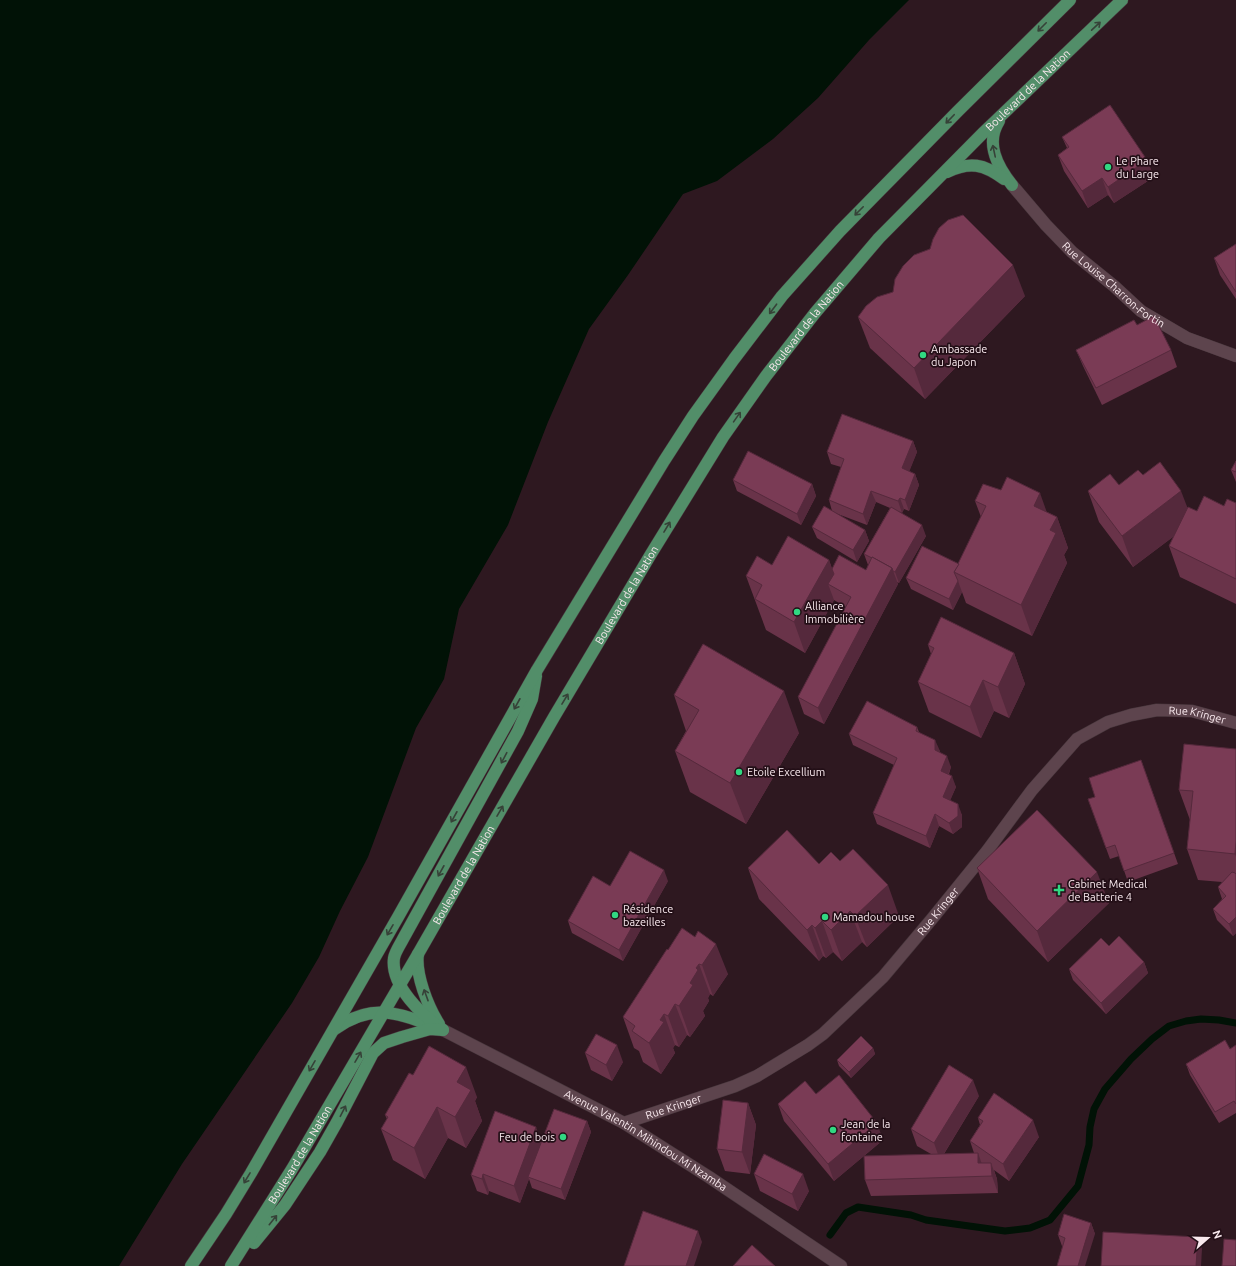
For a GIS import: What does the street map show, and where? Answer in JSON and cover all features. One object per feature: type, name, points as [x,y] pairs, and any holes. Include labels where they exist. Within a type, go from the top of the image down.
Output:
[{"type":"main road","points":[[191,1266],[226,1214],[251,1173],[537,670],[668,454],[734,359],[782,296],[840,231],[1070,0]]},
{"type":"main road","name":"Boulevard de la Nation","points":[[234,1262],[292,1169],[554,717],[651,554],[724,438],[766,376],[815,313],[879,238],[1006,110],[1122,0]]},
{"type":"main road","points":[[1006,110],[996,125],[993,136],[993,147],[1001,172],[1012,185]]},
{"type":"main road","points":[[943,174],[963,166],[976,165],[987,168],[1012,185]]},
{"type":"main road","points":[[443,1030],[416,1007],[405,994],[395,972],[394,958],[403,939],[518,731],[532,699],[537,670]]},
{"type":"main road","points":[[418,954],[417,963],[421,983],[434,1017],[443,1030]]},
{"type":"main road","points":[[332,1032],[346,1021],[362,1015],[383,1012],[411,1017],[443,1030]]},
{"type":"main road","points":[[234,1262],[259,1237],[297,1187],[337,1122],[373,1053],[384,1044],[409,1035],[430,1029],[443,1030]]},
{"type":"street","name":"Rue Louise Charron-Fortin","points":[[1012,185],[1046,225],[1072,252],[1114,286],[1141,311],[1187,338],[1236,356]]},
{"type":"street","name":"Rue Kringer","points":[[624,1123],[729,1088],[757,1076],[808,1045],[823,1034],[883,977],[932,920],[987,851],[1032,790],[1077,739],[1108,722],[1131,715],[1158,710],[1192,711],[1236,723]]},
{"type":"street","name":"Avenue Valentin Mihindou Mi Nzamba","points":[[443,1030],[624,1123],[709,1177],[841,1266]]},
{"type":"shaded area","points":[[0,0],[909,0],[869,40],[818,98],[773,139],[717,181],[683,194],[589,329],[548,422],[508,525],[459,609],[444,679],[416,728],[368,857],[340,911],[319,957],[292,1003],[182,1164],[119,1266],[0,1266]]},
{"type":"building","name":"Le Phare du Large","points":[[1110,105],[1147,160],[1108,187],[1102,178],[1082,191],[1058,155],[1069,147],[1062,137]]},
{"type":"building","points":[[963,215],[1013,265],[914,368],[858,317],[866,306],[877,297],[893,292],[895,279],[903,266],[914,255],[930,249],[939,228],[948,220]]},
{"type":"building","points":[[1236,244],[1236,292],[1214,258]]},
{"type":"building","points":[[1154,316],[1171,350],[1096,388],[1076,350],[1134,320],[1137,325]]},
{"type":"building","points":[[842,414],[913,441],[902,468],[915,474],[905,500],[900,498],[898,501],[871,491],[863,514],[829,500],[844,459],[827,452]]},
{"type":"building","points":[[748,451],[812,484],[797,514],[733,480]]},
{"type":"building","points":[[1236,461],[1236,472],[1231,470]]},
{"type":"building","points":[[1160,462],[1181,491],[1122,536],[1088,491],[1110,474],[1119,485],[1138,470],[1143,475]]},
{"type":"building","points":[[1007,477],[1040,493],[1034,506],[1057,517],[1050,530],[1056,533],[1021,605],[954,572],[986,506],[975,501],[983,484],[1001,490]]},
{"type":"building","points":[[1204,496],[1224,506],[1227,499],[1236,503],[1236,579],[1169,546],[1188,507],[1197,511]]},
{"type":"building","points":[[824,506],[865,530],[853,550],[812,527]]},
{"type":"building","points":[[891,507],[922,525],[895,572],[892,568],[864,554]]},
{"type":"building","points":[[788,536],[829,560],[794,622],[755,599],[762,585],[746,576],[757,556],[772,565]]},
{"type":"building","points":[[922,546],[959,564],[954,572],[958,581],[949,599],[906,578]]},
{"type":"building","points":[[839,555],[866,570],[872,557],[892,568],[818,708],[798,697],[851,597],[828,584],[834,574],[832,569]]},
{"type":"building","points":[[941,617],[1014,653],[998,687],[983,680],[970,707],[918,682],[934,648],[928,645]]},
{"type":"building","points":[[703,644],[784,691],[730,783],[675,751],[699,710],[674,695]]},
{"type":"building","points":[[867,701],[917,727],[916,731],[935,740],[935,750],[947,756],[941,771],[952,776],[943,797],[958,804],[958,816],[949,823],[935,814],[926,836],[873,813],[897,758],[849,734]]},
{"type":"building","points":[[1184,744],[1236,749],[1235,854],[1187,849],[1193,791],[1179,790]]},
{"type":"building","points":[[1141,760],[1174,853],[1124,871],[1115,845],[1106,848],[1088,799],[1095,797],[1089,778]]},
{"type":"building","points":[[1037,810],[1097,872],[1037,931],[977,868]]},
{"type":"building","points":[[787,830],[819,864],[831,852],[840,861],[853,849],[888,885],[855,916],[850,911],[831,930],[822,921],[815,928],[812,925],[807,930],[748,868]]},
{"type":"building","name":"Résidence bazeilles","points":[[630,851],[664,870],[619,950],[568,921],[593,876],[610,886]]},
{"type":"building","points":[[1232,872],[1236,874],[1236,917],[1229,924],[1213,909],[1226,896],[1218,887]]},
{"type":"building","points":[[682,928],[695,937],[698,931],[716,944],[702,965],[699,964],[696,968],[698,970],[690,983],[693,985],[679,1006],[675,1004],[668,1016],[664,1014],[660,1020],[664,1022],[649,1043],[632,1031],[635,1026],[623,1017]]},
{"type":"building","points":[[1119,936],[1144,962],[1101,1003],[1069,969],[1101,938],[1109,946]]},
{"type":"building","points":[[596,1034],[617,1045],[606,1065],[585,1053]]},
{"type":"building","points":[[861,1036],[873,1048],[849,1072],[837,1060]]},
{"type":"building","points":[[1225,1040],[1230,1049],[1236,1045],[1236,1104],[1234,1101],[1215,1112],[1186,1064]]},
{"type":"building","points":[[429,1046],[466,1067],[457,1082],[471,1090],[455,1117],[437,1107],[414,1148],[381,1129],[388,1117],[385,1115],[409,1073],[413,1075]]},
{"type":"building","points":[[949,1065],[973,1080],[934,1143],[911,1129]]},
{"type":"building","name":"Jean de la fontaine","points":[[839,1075],[877,1123],[828,1164],[778,1104],[805,1081],[816,1094]]},
{"type":"building","points":[[994,1093],[1033,1120],[1003,1164],[970,1141],[983,1121],[978,1118]]},
{"type":"building","points":[[723,1100],[748,1103],[742,1152],[717,1149]]},
{"type":"building","points":[[554,1109],[587,1121],[561,1189],[528,1177]]},
{"type":"building","points":[[495,1111],[536,1127],[514,1186],[483,1174],[482,1179],[471,1175]]},
{"type":"building","points":[[978,1153],[978,1163],[991,1163],[992,1176],[865,1180],[864,1156]]},
{"type":"building","points":[[764,1154],[803,1174],[792,1194],[754,1174]]},
{"type":"building","points":[[643,1211],[698,1231],[686,1266],[624,1266]]},
{"type":"building","points":[[1064,1214],[1091,1223],[1078,1266],[1057,1266],[1065,1238],[1058,1235]]},
{"type":"building","points":[[1103,1232],[1198,1237],[1196,1266],[1101,1266]]},
{"type":"building","points":[[1224,1239],[1236,1240],[1236,1266],[1222,1266]]},
{"type":"building","points":[[752,1245],[775,1266],[733,1266]]},
{"type":"waterway","points":[[830,1235],[846,1213],[858,1207],[911,1215],[926,1220],[1005,1231],[1030,1228],[1050,1220],[1078,1186],[1089,1145],[1090,1127],[1094,1109],[1105,1089],[1131,1059],[1152,1039],[1169,1026],[1186,1021],[1201,1019],[1236,1023]]},
{"type":"place","name":"Le Phare du Large","points":[[1108,167]]},
{"type":"place","name":"Ambassade du Japon","points":[[923,355]]},
{"type":"place","name":"Alliance Immobilière","points":[[797,612]]},
{"type":"place","name":"Etoile Excellium","points":[[739,772]]},
{"type":"place","name":"Cabinet Medical de Batterie 4","points":[[1059,890]]},
{"type":"place","name":"Résidence bazeilles","points":[[615,915]]},
{"type":"place","name":"Mamadou house","points":[[825,917]]},
{"type":"place","name":"Jean de la fontaine","points":[[833,1130]]},
{"type":"place","name":"Feu de bois","points":[[563,1137]]}]
